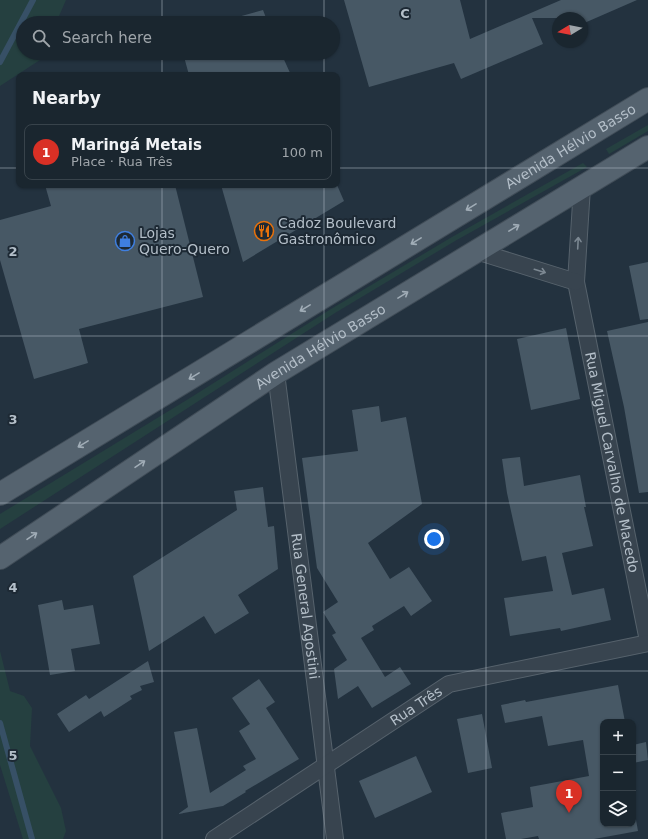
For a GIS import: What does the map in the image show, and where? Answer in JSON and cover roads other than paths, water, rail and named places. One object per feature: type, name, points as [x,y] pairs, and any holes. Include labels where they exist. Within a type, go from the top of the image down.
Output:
[{"type":"main road","name":"Avenida Hélvio Basso","points":[[0,494],[648,99]]},
{"type":"main road","name":"Avenida Hélvio Basso","points":[[0,558],[276,373],[648,147]]},
{"type":"street","name":"Rua Miguel Carvalho de Macedo","points":[[582,187],[576,282],[648,642]]},
{"type":"street","points":[[476,251],[576,282]]},
{"type":"street","name":"Rua General Agostini","points":[[276,373],[335,839]]},
{"type":"street","name":"Rua Três","points":[[214,839],[449,684],[648,642]]},
{"type":"waterway","points":[[24,16],[33,0]]},
{"type":"waterway","points":[[0,62],[16,32]]},
{"type":"waterway","points":[[0,723],[32,839]]},
{"type":"place","name":"Cadoz Boulevard Gastronômico","points":[[264,231]]},
{"type":"place","name":"Lojas Quero-Quero","points":[[125,241]]},
{"type":"place","name":"Maringá Metais","points":[[569,813]]}]
